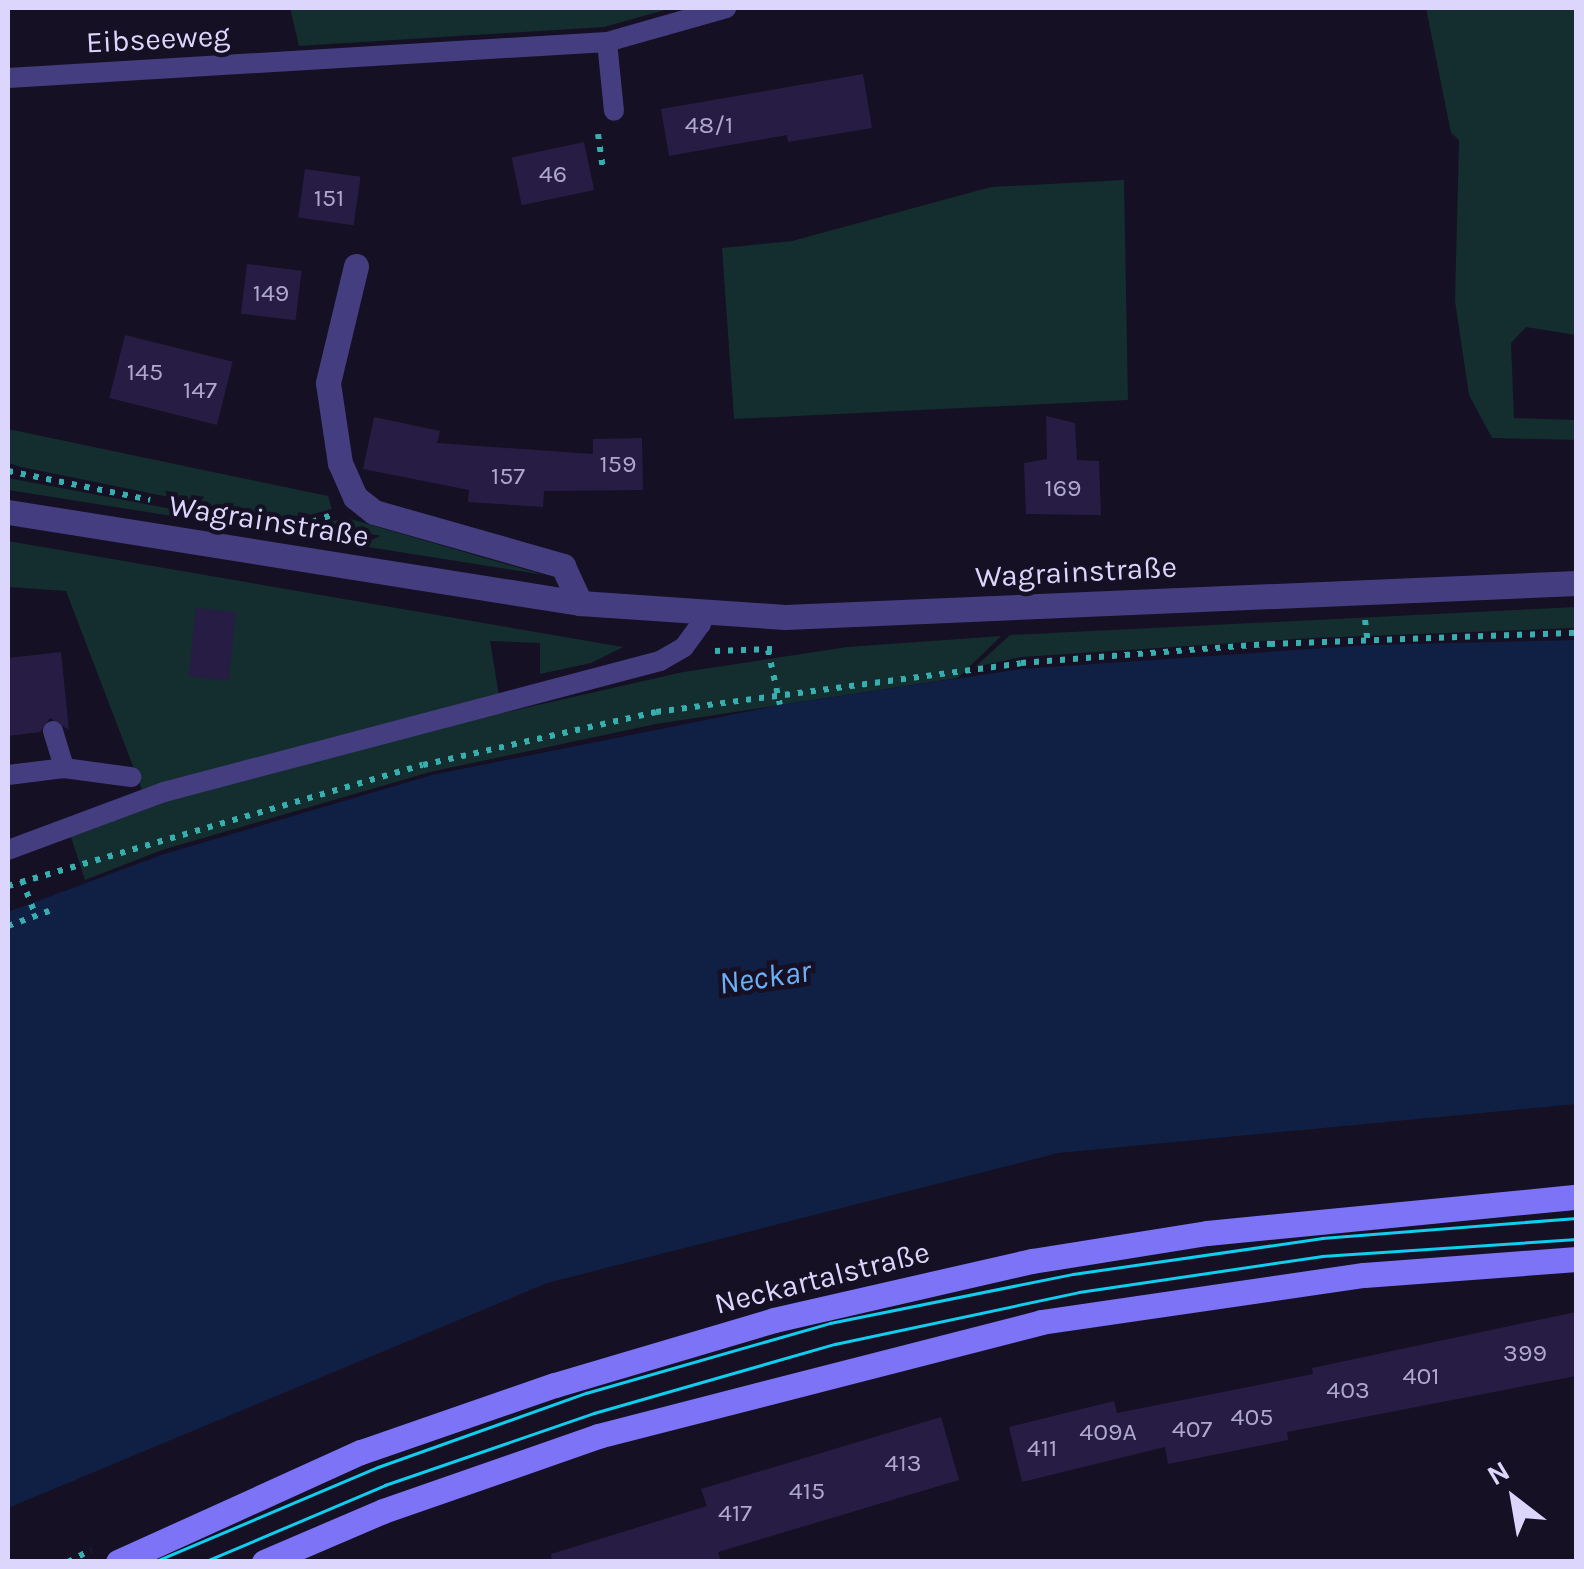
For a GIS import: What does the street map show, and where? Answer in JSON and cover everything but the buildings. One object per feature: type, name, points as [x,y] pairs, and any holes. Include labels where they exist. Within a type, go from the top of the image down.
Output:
[{"type":"main road","name":"Neckartalstraße","points":[[118,1562],[361,1452],[555,1385],[774,1320],[1032,1261],[1207,1232],[1576,1197]]},
{"type":"main road","points":[[264,1562],[383,1511],[598,1436],[1042,1322],[1364,1275],[1576,1259]]},
{"type":"street","name":"Wagrainstraße","points":[[356,266],[328,383],[340,462],[355,497],[374,512],[563,566],[580,603]]},
{"type":"street","name":"Wagrainstraße","points":[[8,512],[580,603],[702,612],[848,617],[1576,584]]},
{"type":"lane","name":"Eibseeweg","points":[[8,78],[607,42],[726,8]]},
{"type":"lane","points":[[607,42],[614,112]]},
{"type":"lane","points":[[8,847],[164,792],[660,661],[684,647],[701,624],[702,612]]},
{"type":"lane","points":[[53,731],[64,768]]},
{"type":"lane","points":[[8,775],[64,768],[131,778]]},
{"type":"path","points":[[288,526],[336,514]]},
{"type":"path","points":[[8,886],[423,765],[656,712],[1021,663],[1212,648],[1576,633]]},
{"type":"path","points":[[768,650],[780,706]]},
{"type":"path","points":[[28,893],[36,916]]},
{"type":"path","points":[[8,926],[50,911]]},
{"type":"green space","points":[[290,8],[672,8],[604,27],[299,46]]},
{"type":"green space","points":[[1426,8],[1576,8],[1576,335],[1526,327],[1511,343],[1514,418],[1576,420],[1576,440],[1492,438],[1469,395],[1455,301],[1459,140],[1451,133]]},
{"type":"green space","points":[[1124,180],[1128,400],[734,419],[722,248],[792,241],[991,187]]},
{"type":"green space","points":[[8,429],[328,496],[332,509],[287,521],[21,467],[8,463]]},
{"type":"green space","points":[[8,478],[288,531],[347,518],[544,575],[8,490]]},
{"type":"green space","points":[[8,541],[623,647],[591,663],[540,674],[540,643],[490,641],[502,713],[683,672],[847,647],[1001,636],[958,678],[656,724],[430,772],[162,850],[85,880],[71,837],[149,808],[66,591],[8,587]]},
{"type":"green space","points":[[1576,607],[1576,628],[1311,638],[1021,657],[975,667],[1010,635]]},
{"type":"water","name":"Neckar","points":[[1576,640],[1576,1104],[1058,1153],[547,1283],[8,1508],[8,912],[164,854],[432,775],[780,705],[1021,669],[1368,645]]},
{"type":"tram line","points":[[154,1562],[378,1467],[586,1393],[830,1323],[1073,1274],[1322,1238],[1576,1218]]},
{"type":"tram line","points":[[204,1562],[385,1485],[594,1413],[835,1344],[1079,1292],[1322,1256],[1576,1239]]}]
